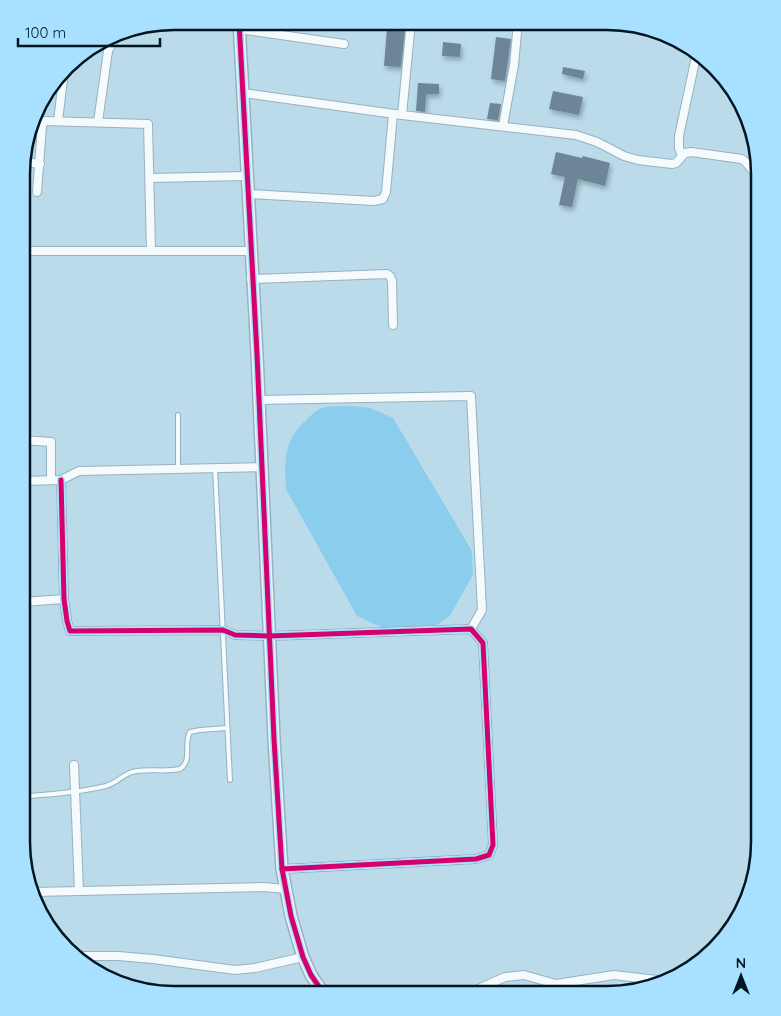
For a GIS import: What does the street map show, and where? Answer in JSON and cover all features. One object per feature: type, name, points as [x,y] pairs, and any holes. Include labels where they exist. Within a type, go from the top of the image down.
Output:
[{"type":"street","points":[[239,30],[282,869],[296,939],[302,957],[319,986]]},
{"type":"street","points":[[267,30],[344,44]]},
{"type":"street","points":[[402,115],[410,30]]},
{"type":"street","points":[[503,126],[514,65],[517,30]]},
{"type":"street","points":[[98,122],[108,51],[111,45]]},
{"type":"street","points":[[682,156],[678,145],[679,136],[695,60]]},
{"type":"street","points":[[58,121],[63,83]]},
{"type":"street","points":[[243,93],[393,114],[576,135],[597,142],[624,156],[638,160],[672,164],[691,152],[742,159],[751,169]]},
{"type":"street","points":[[248,194],[374,201],[383,199],[386,192],[393,114]]},
{"type":"street","points":[[37,192],[42,124],[46,120],[148,124],[151,251]]},
{"type":"street","points":[[31,163],[40,164]]},
{"type":"street","points":[[150,178],[246,176]]},
{"type":"street","points":[[30,251],[250,252]]},
{"type":"street","points":[[251,279],[387,274],[392,281],[393,325]]},
{"type":"street","points":[[259,400],[471,396],[482,610],[471,629]]},
{"type":"street","points":[[30,441],[51,442],[51,480]]},
{"type":"street","points":[[30,481],[61,480],[79,471],[262,467]]},
{"type":"street","points":[[61,480],[64,600],[70,631],[223,630],[235,635],[269,636],[471,629]]},
{"type":"street","points":[[30,602],[64,600]]},
{"type":"street","points":[[282,869],[476,859],[489,855],[493,845],[483,643],[471,629]]},
{"type":"street","points":[[74,765],[79,890]]},
{"type":"street","points":[[39,892],[264,887],[285,889]]},
{"type":"street","points":[[86,956],[154,959],[235,970],[255,968],[302,957]]},
{"type":"street","points":[[485,986],[505,977],[524,975],[556,984],[614,975],[650,979]]},
{"type":"lane","points":[[178,415],[178,469]]},
{"type":"lane","points":[[215,468],[230,780]]},
{"type":"lane","points":[[30,796],[74,793],[111,785],[124,774],[136,771],[180,770],[187,761],[190,732],[227,728]]},
{"type":"shaded area","points":[[352,406],[370,408],[393,418],[472,551],[473,575],[449,617],[432,628],[383,628],[357,616],[286,489],[285,470],[287,452],[289,444],[298,428],[320,409]]},
{"type":"building","points":[[387,30],[405,30],[401,67],[384,66]]},
{"type":"building","points":[[496,37],[511,39],[505,81],[491,79]]},
{"type":"building","points":[[443,42],[461,44],[460,57],[442,56]]},
{"type":"building","points":[[563,67],[585,71],[583,79],[562,74]]},
{"type":"building","points":[[418,83],[439,84],[439,94],[426,94],[425,112],[416,111]]},
{"type":"building","points":[[553,91],[583,97],[579,115],[549,109]]},
{"type":"building","points":[[490,103],[501,104],[498,120],[487,119]]},
{"type":"building","points":[[556,152],[610,163],[605,186],[578,179],[572,207],[559,205],[565,177],[551,174]]},
{"type":"cycle path","points":[[239,30],[282,869],[291,916],[303,957],[319,986]]},
{"type":"cycle path","points":[[61,480],[64,599],[70,631],[223,630],[235,635],[269,636],[471,629],[483,643],[493,845],[489,855],[476,859],[282,869]]}]
